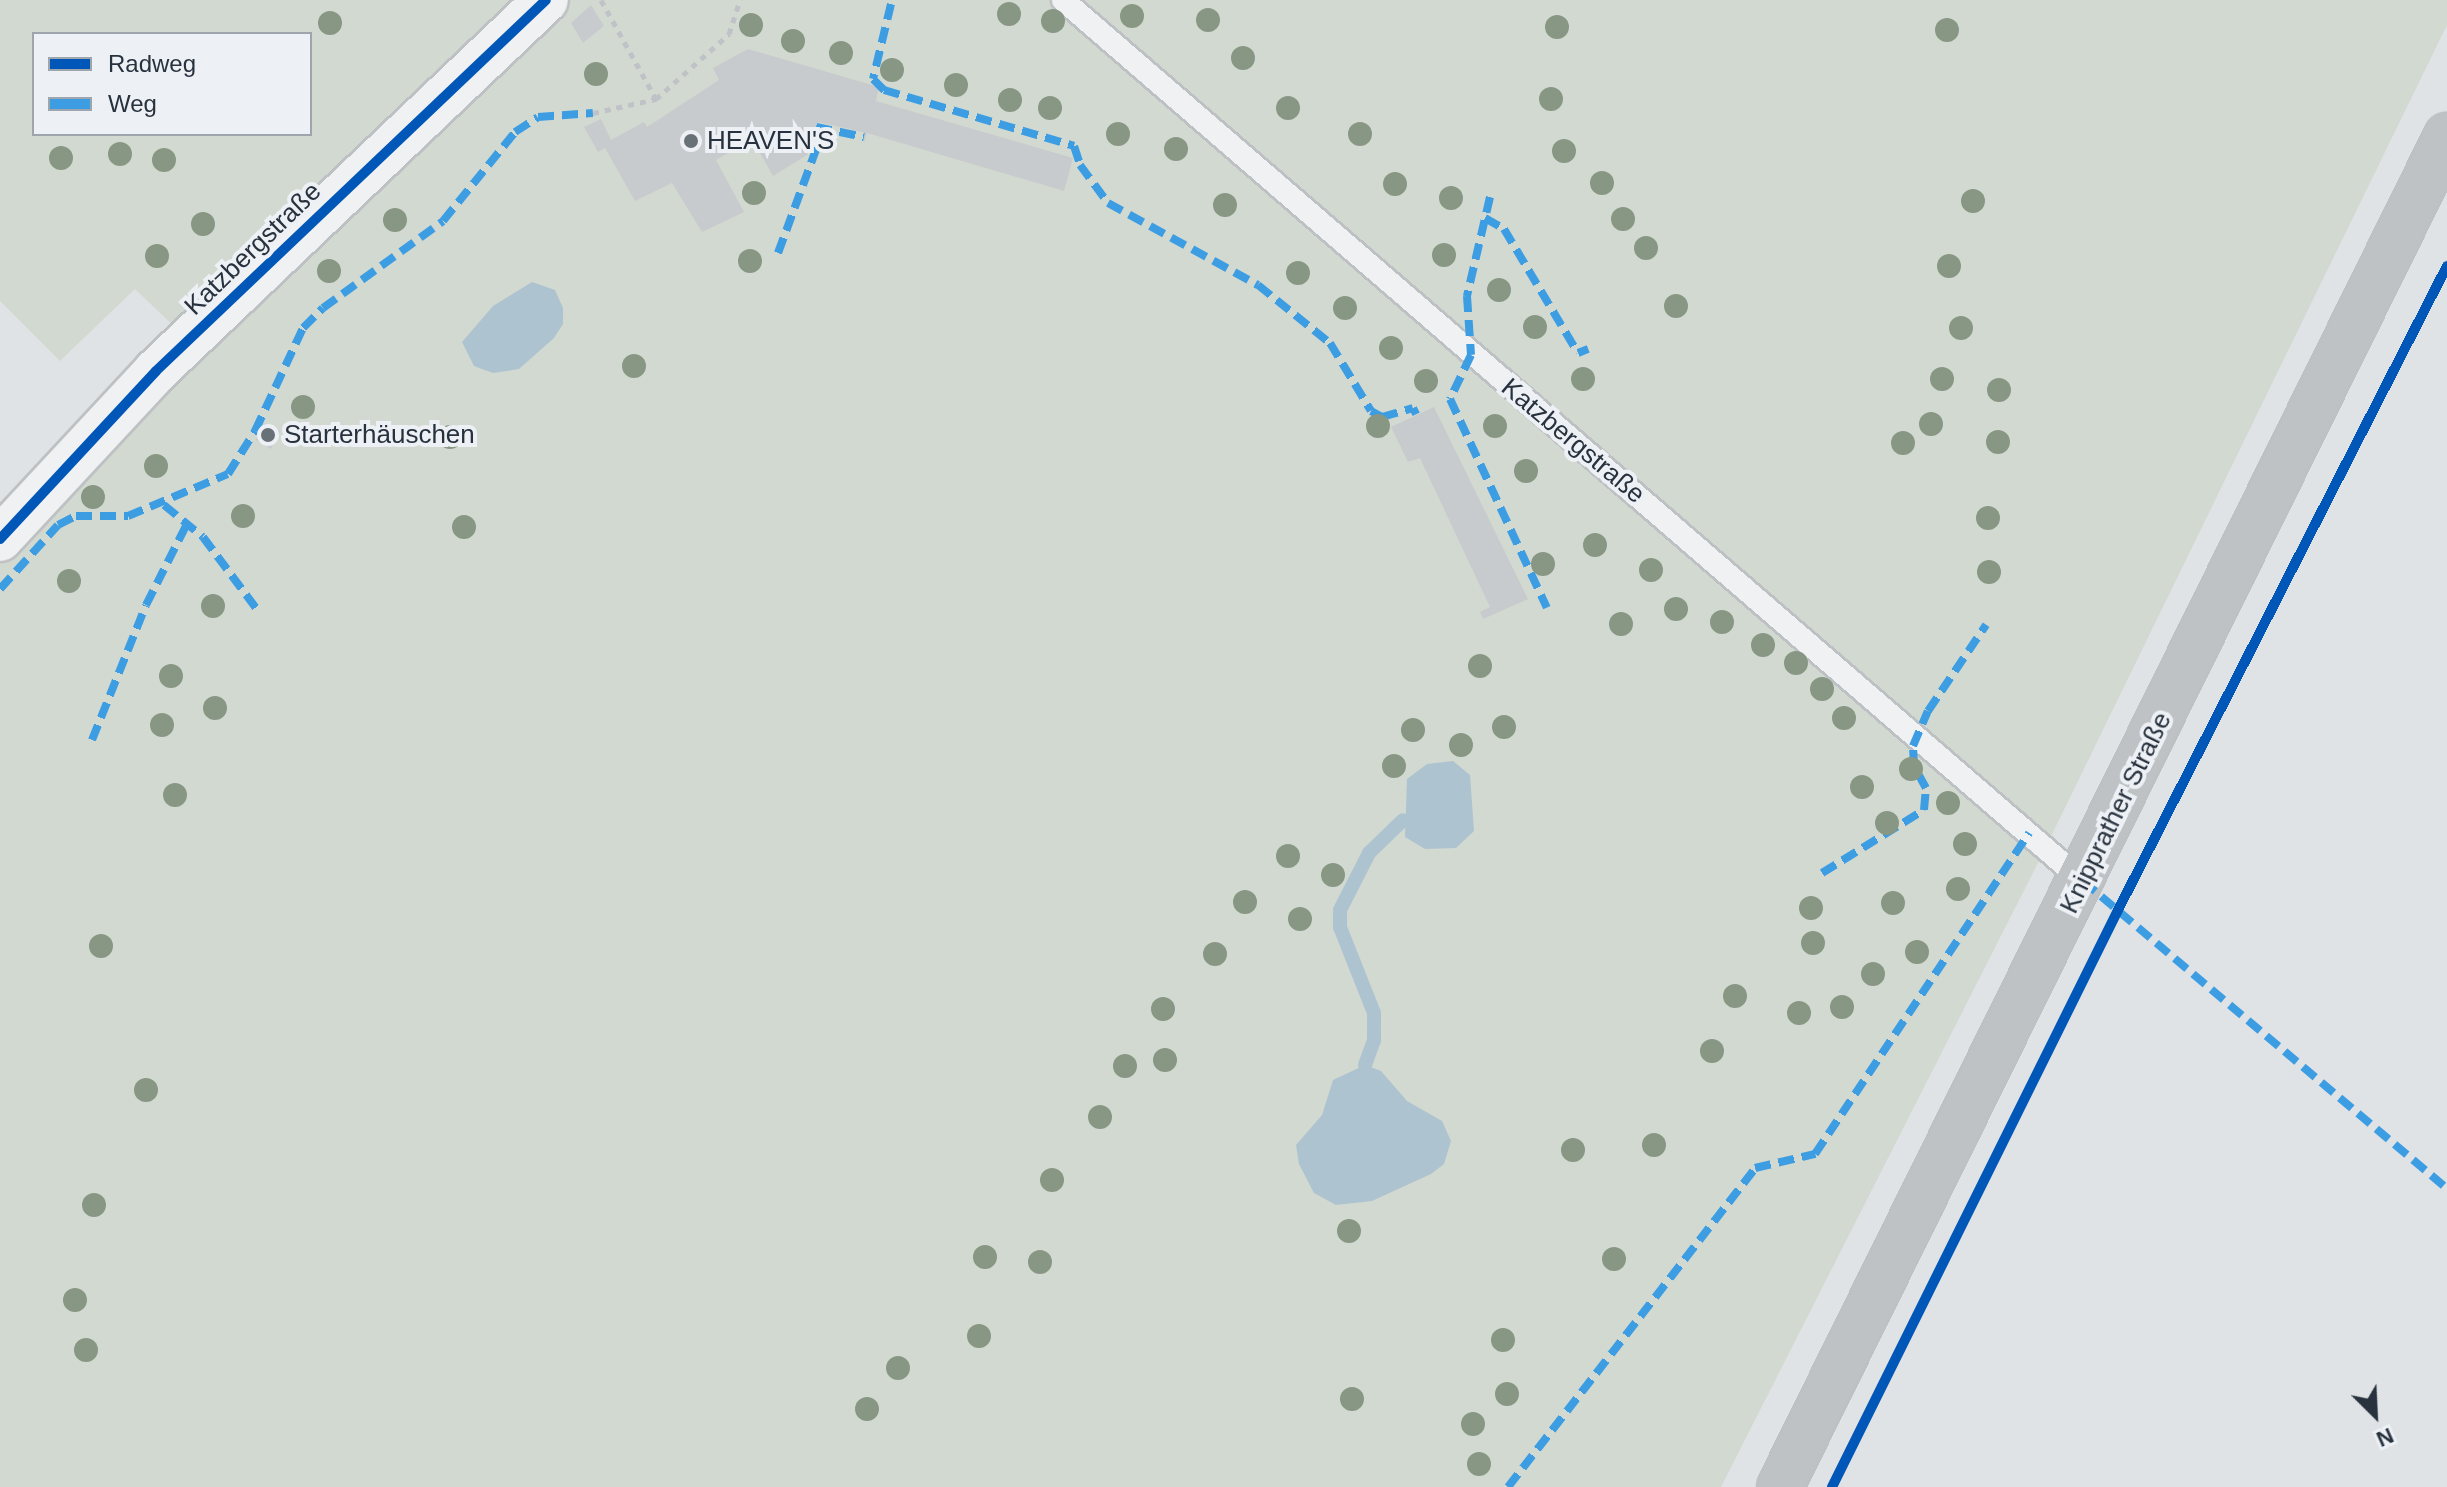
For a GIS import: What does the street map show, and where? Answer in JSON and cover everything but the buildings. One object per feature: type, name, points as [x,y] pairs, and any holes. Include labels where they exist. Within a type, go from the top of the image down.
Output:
[{"type":"main road","name":"Knipprather Straße","points":[[1780,1487],[2083,881],[2447,136]]},
{"type":"street","name":"Katzbergstraße","points":[[0,539],[156,371],[546,0]]},
{"type":"lane","name":"Katzbergstraße","points":[[1063,0],[2083,881]]},
{"type":"path","points":[[601,0],[656,99]]},
{"type":"path","points":[[593,113],[656,99],[729,34],[740,0]]},
{"type":"shaded area","points":[[0,0],[2447,0],[2447,25],[2039,861],[1721,1487],[0,1487],[0,561],[101,453],[206,357],[135,289],[60,361],[0,301]]},
{"type":"water","points":[[532,282],[555,290],[563,308],[563,324],[554,338],[519,369],[493,373],[474,366],[462,342],[493,306]]},
{"type":"water","points":[[1453,761],[1470,775],[1474,831],[1456,848],[1425,849],[1405,837],[1407,779],[1427,764]]},
{"type":"water","points":[[1365,1065],[1381,1071],[1407,1101],[1442,1121],[1451,1141],[1444,1164],[1431,1174],[1372,1201],[1336,1205],[1314,1193],[1299,1164],[1296,1145],[1322,1115],[1333,1080]]},
{"type":"waterway","points":[[1365,1065],[1374,1040],[1374,1013],[1340,927],[1340,910],[1369,853],[1403,820]]},
{"type":"marked path","points":[[891,4],[873,79],[884,90],[1074,146],[1080,165],[1108,203],[1258,285],[1330,343],[1371,411],[1382,417],[1413,408],[1416,414]]},
{"type":"marked path","points":[[0,589],[58,525],[76,516],[128,516],[228,474],[255,431],[303,328],[323,308],[443,221],[515,132],[538,117],[593,113]]},
{"type":"marked path","points":[[816,127],[864,137]]},
{"type":"marked path","points":[[778,253],[824,128]]},
{"type":"marked path","points":[[1490,197],[1467,296],[1471,355],[1450,399],[1547,608]]},
{"type":"marked path","points":[[1485,218],[1504,229],[1578,353],[1588,349]]},
{"type":"marked path","points":[[164,505],[203,537],[256,608]]},
{"type":"marked path","points":[[92,740],[146,605],[187,524]]},
{"type":"marked path","points":[[1822,873],[1924,810],[1926,788],[1914,766],[1913,746],[1928,711],[1986,625]]},
{"type":"marked path","points":[[1508,1487],[1755,1168],[1815,1154],[2029,833]]},
{"type":"marked path","points":[[2083,881],[2447,1189]]},
{"type":"cycle path","points":[[0,539],[156,371],[546,0]]},
{"type":"cycle path","points":[[1832,1487],[2118,910],[2447,266]]},
{"type":"place","name":"HEAVEN'S","points":[[691,141]]},
{"type":"place","name":"Starterhäuschen","points":[[268,435]]}]
